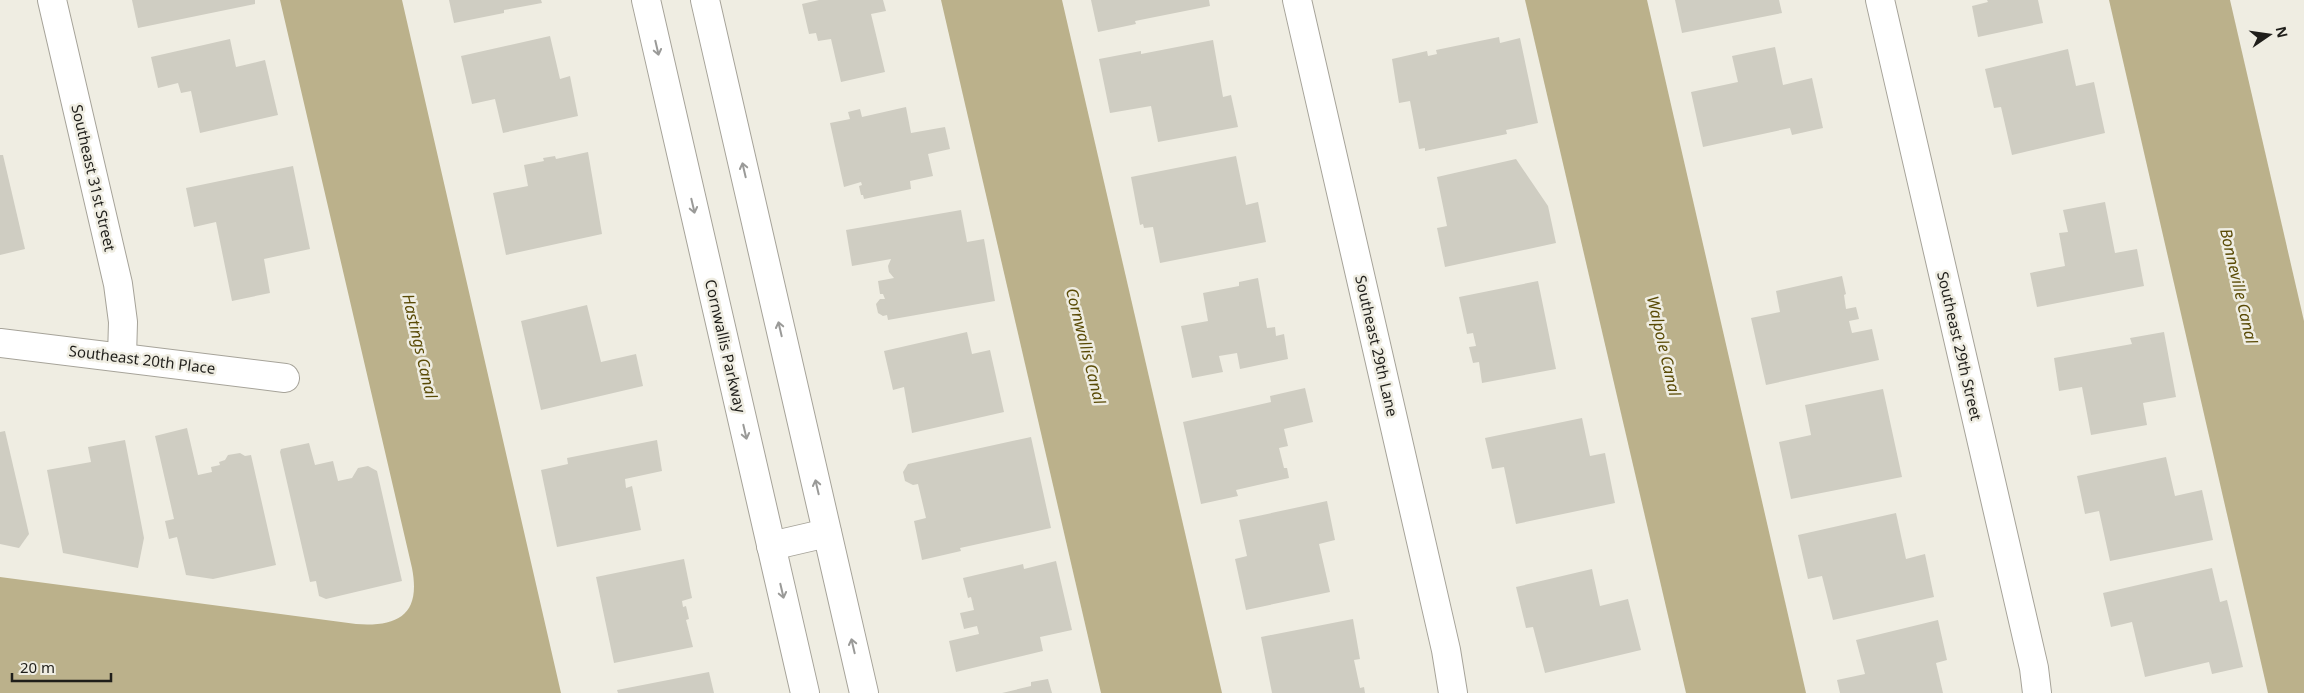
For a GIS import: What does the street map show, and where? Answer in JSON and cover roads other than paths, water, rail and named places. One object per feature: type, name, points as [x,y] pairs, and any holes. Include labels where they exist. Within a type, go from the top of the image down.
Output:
[{"type":"street","name":"Southeast 31st Street","points":[[52,0],[118,284],[123,322],[122,357]]},
{"type":"street","name":"Cornwallis Parkway","points":[[646,0],[805,693]]},
{"type":"street","points":[[705,0],[864,693]]},
{"type":"street","name":"Southeast 29th Lane","points":[[1297,0],[1446,650],[1453,693]]},
{"type":"street","name":"Southeast 29th Street","points":[[1880,0],[2034,668],[2037,693]]},
{"type":"street","name":"Southeast 20th Place","points":[[0,343],[285,378]]},
{"type":"street","points":[[771,546],[827,533]]},
{"type":"water","name":"Hastings Canal","points":[[280,0],[402,0],[561,693],[0,693],[0,577],[356,624],[384,623],[395,620],[410,607],[414,584],[412,568]]},
{"type":"water","name":"Cornwallis Canal","points":[[941,0],[1062,0],[1222,693],[1101,693]]},
{"type":"water","name":"Walpole Canal","points":[[1525,0],[1647,0],[1806,693],[1686,693]]},
{"type":"water","name":"Bonneville Canal","points":[[2109,0],[2230,0],[2304,321],[2304,693],[2268,693]]}]
